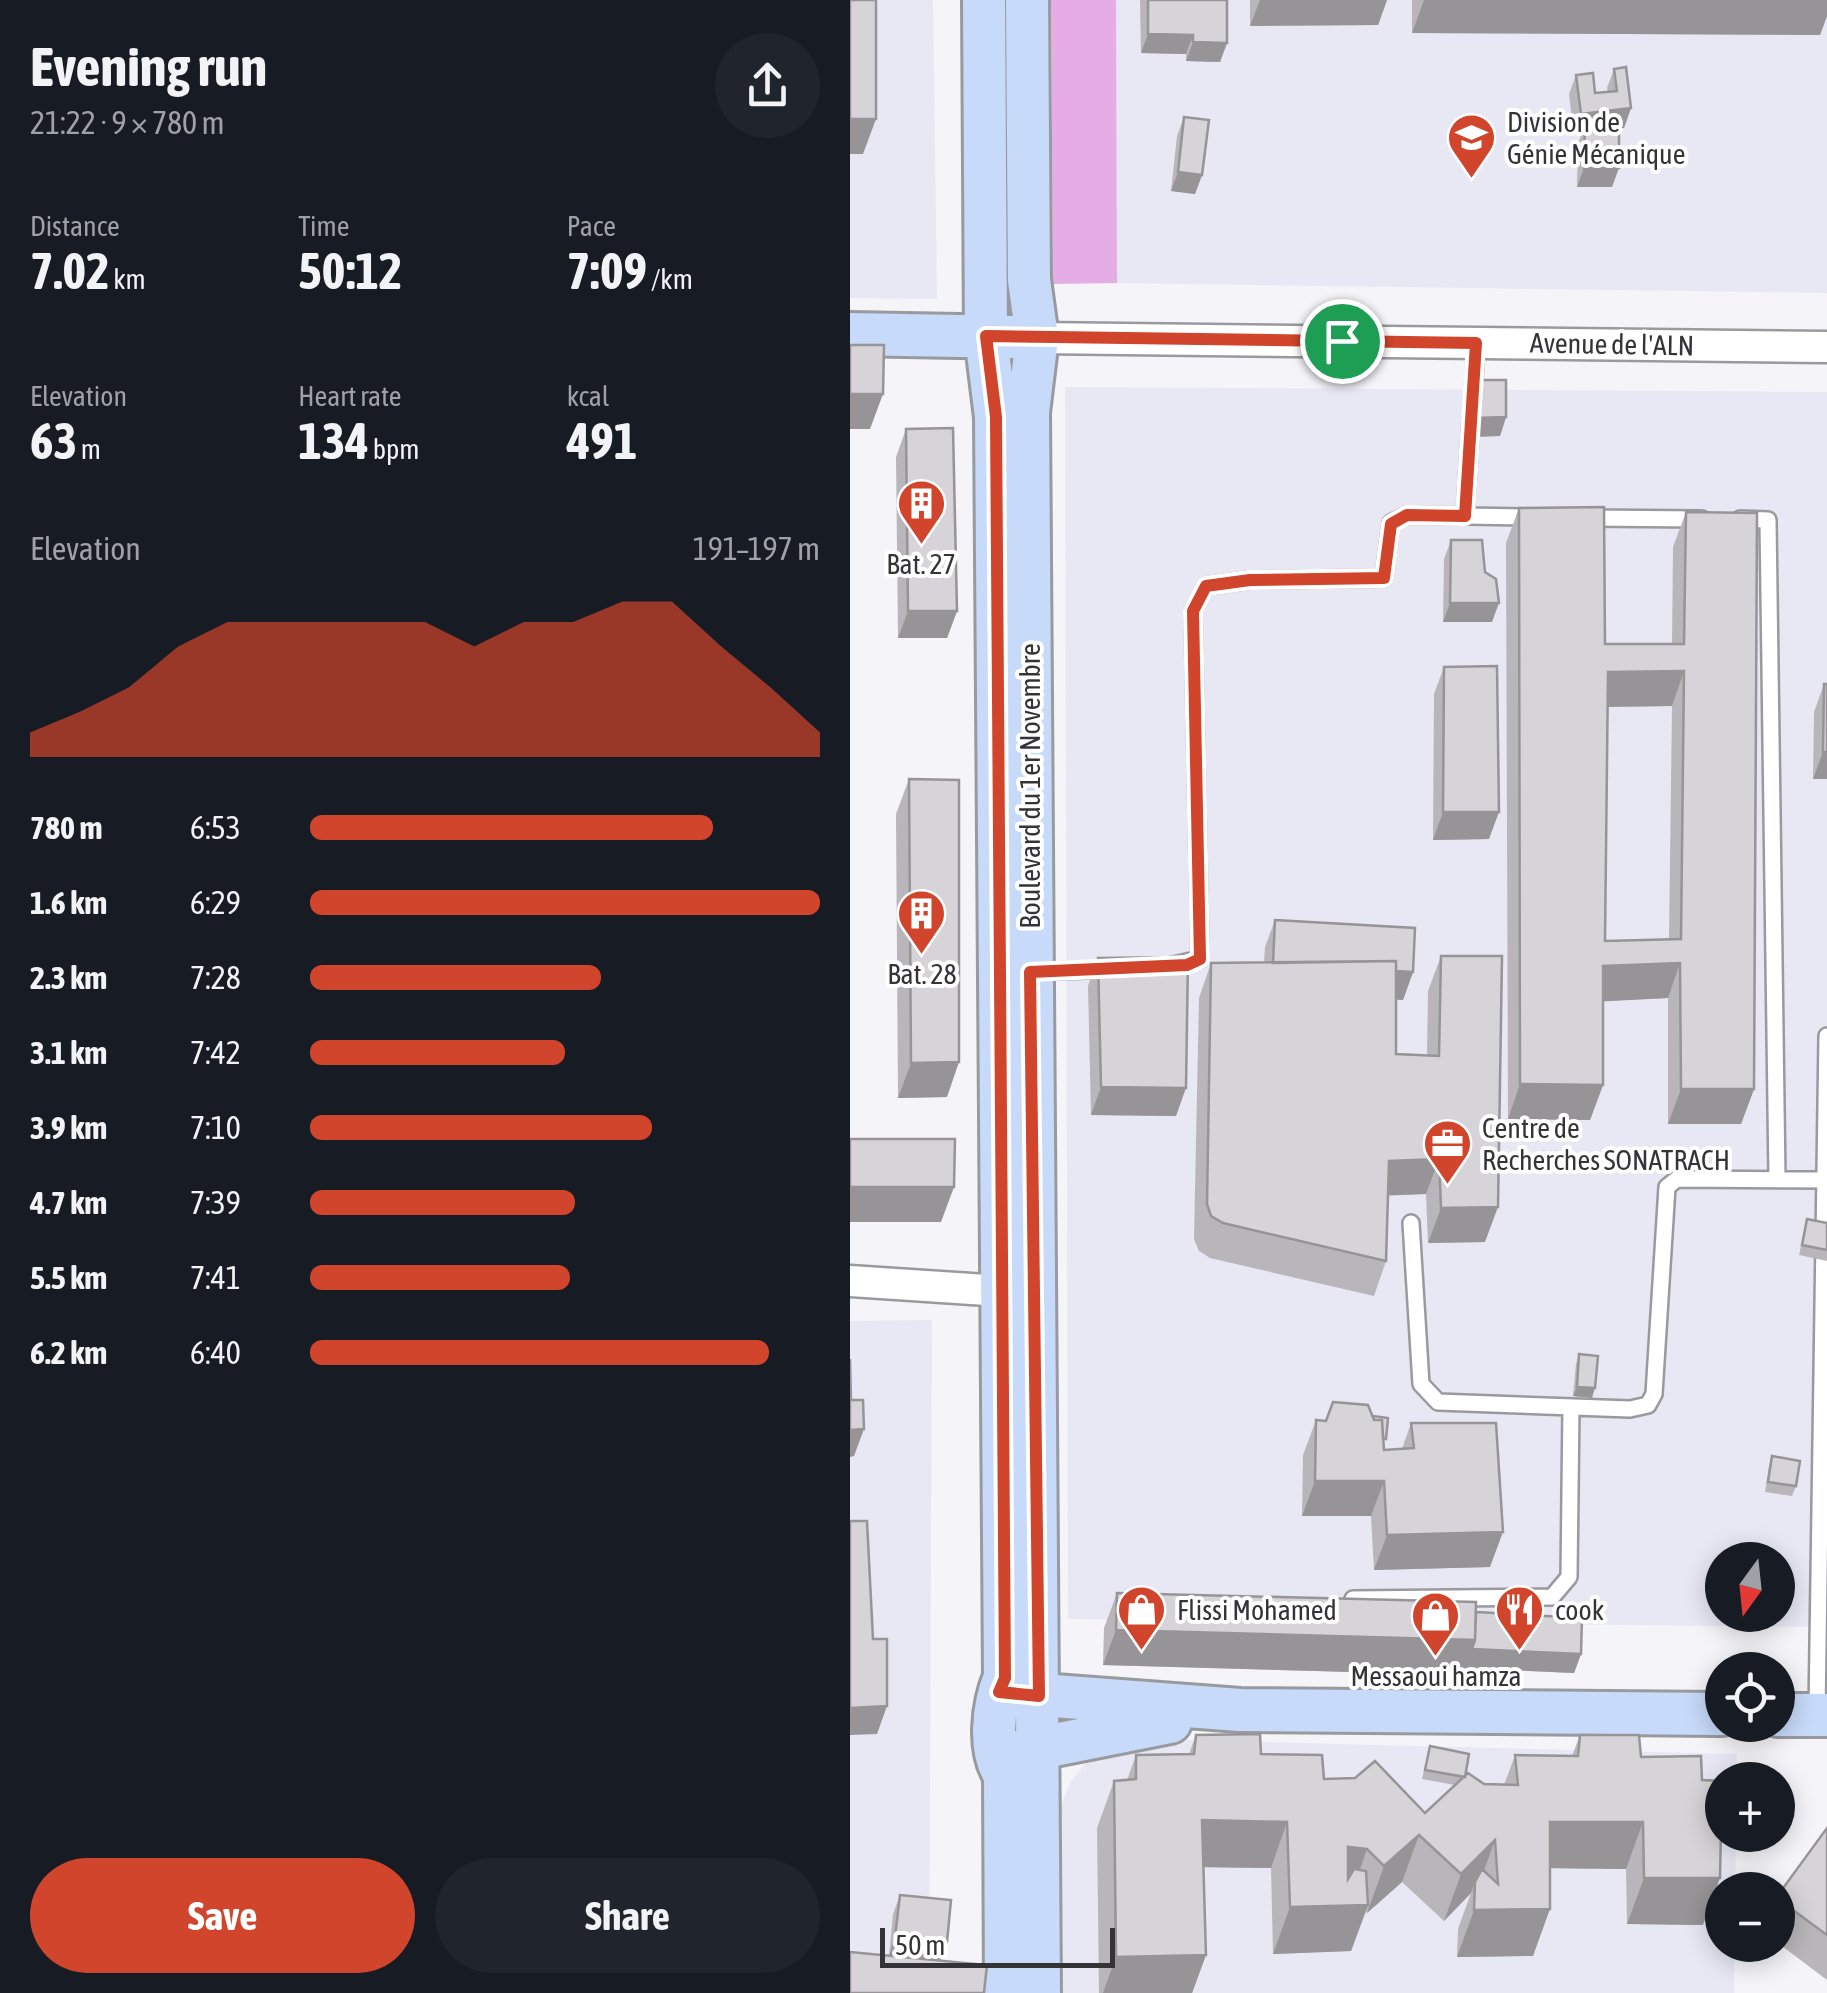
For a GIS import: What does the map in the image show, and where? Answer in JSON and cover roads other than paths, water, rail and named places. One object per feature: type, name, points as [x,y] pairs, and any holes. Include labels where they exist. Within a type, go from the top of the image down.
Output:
[{"type":"main road","name":"Boulevard du 1er Novembre","points":[[984,0],[986,336],[996,417],[1005,1678],[1019,1694],[1038,1747],[1039,1993]]},
{"type":"main road","name":"Boulevard du 1er Novembre","points":[[1006,1993],[1005,1775],[993,1758],[1019,1694],[1037,1262],[1032,1239],[1028,412],[1037,338],[1029,280],[1027,0]]},
{"type":"main road","points":[[850,334],[1037,338]]},
{"type":"main road","points":[[1019,1694],[1240,1710],[1705,1714]]},
{"type":"main road","points":[[993,1758],[1240,1710]]},
{"type":"street","name":"Avenue de l'ALN","points":[[1037,338],[1827,347]]},
{"type":"street","points":[[850,1281],[1002,1292],[1037,1262]]},
{"type":"lane","points":[[1465,516],[1476,343]]},
{"type":"lane","points":[[1148,967],[1187,965],[1200,959],[1193,611],[1206,586],[1250,580],[1384,578],[1391,524],[1407,515],[1711,519]]},
{"type":"lane","points":[[1730,519],[1768,520],[1777,1180]]},
{"type":"lane","points":[[1030,972],[1128,968]]},
{"type":"lane","points":[[1807,1715],[1824,1489],[1827,1036]]},
{"type":"lane","points":[[1411,1224],[1421,1384],[1438,1402],[1630,1409],[1648,1405],[1654,1394],[1667,1187],[1678,1179],[1826,1180]]},
{"type":"lane","points":[[1353,1599],[1552,1597],[1570,1577],[1571,1407]]},
{"type":"place","name":"Division de Génie Mécanique","points":[[1472,180]]},
{"type":"place","name":"Bat. 27","points":[[921,546]]},
{"type":"place","name":"Bat. 28","points":[[922,956]]},
{"type":"place","name":"Centre de Recherches SONATRACH","points":[[1447,1186]]},
{"type":"place","name":"Flissi Mohamed","points":[[1142,1652]]},
{"type":"place","name":"cook","points":[[1520,1652]]},
{"type":"place","name":"Messaoui hamza","points":[[1436,1658]]}]
